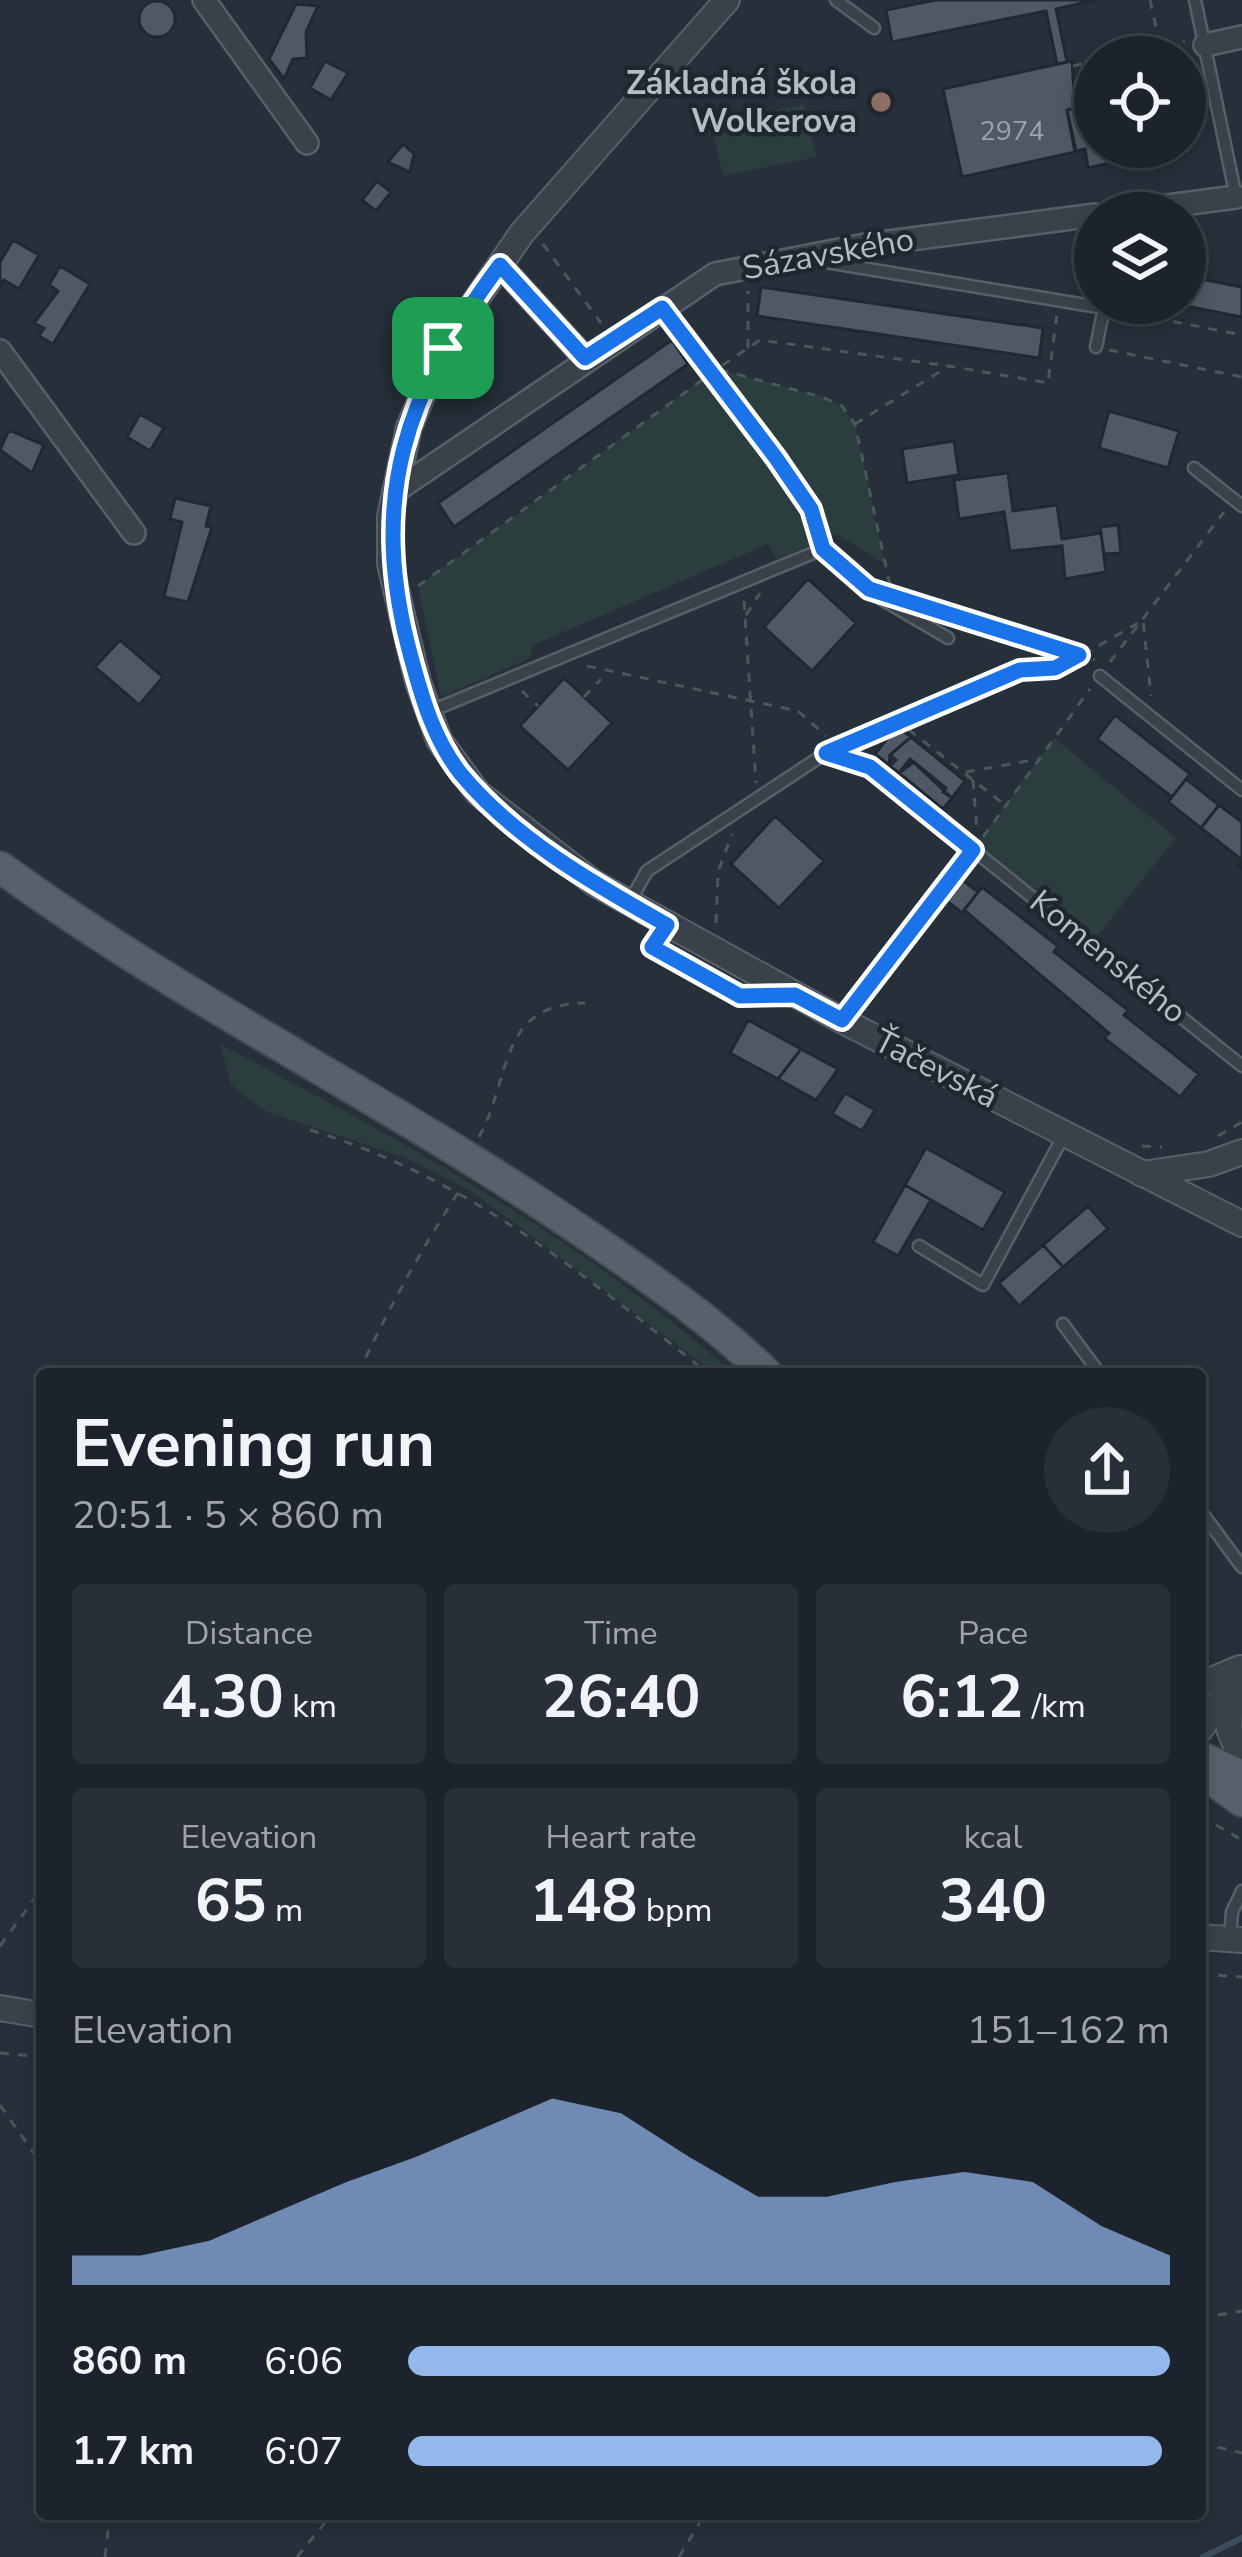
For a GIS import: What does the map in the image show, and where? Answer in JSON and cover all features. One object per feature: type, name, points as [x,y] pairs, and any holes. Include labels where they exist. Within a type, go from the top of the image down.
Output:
[{"type":"main road","points":[[0,867],[131,957],[468,1157],[713,1321],[761,1368]]},
{"type":"main road","points":[[1206,1760],[1242,1776]]},
{"type":"main road","points":[[1206,1775],[1242,1801]]},
{"type":"street","points":[[204,0],[307,143]]},
{"type":"street","name":"Ťačevská","points":[[727,0],[529,226],[443,348],[409,427],[389,540],[393,592],[428,713],[453,764],[478,793],[562,861],[795,995],[1242,1224]]},
{"type":"street","points":[[1206,41],[1242,38]]},
{"type":"street","points":[[1206,201],[1236,197]]},
{"type":"street","name":"Sázavského","points":[[394,492],[715,274],[799,257],[1074,218]]},
{"type":"street","points":[[500,265],[585,358]]},
{"type":"street","points":[[0,351],[134,532]]},
{"type":"street","points":[[1142,1174],[1209,1165],[1242,1152]]},
{"type":"street","points":[[1206,1683],[1239,1674]]},
{"type":"street","points":[[1206,1721],[1239,1674]]},
{"type":"street","points":[[1239,1674],[1229,1730],[1242,1761]]},
{"type":"street","points":[[1206,1938],[1236,1941]]},
{"type":"street","points":[[0,2008],[36,2013]]},
{"type":"lane","points":[[836,0],[874,28]]},
{"type":"lane","points":[[1195,0],[1198,36]]},
{"type":"lane","points":[[1206,71],[1236,197]]},
{"type":"lane","points":[[799,257],[1074,303]]},
{"type":"lane","points":[[1096,347],[1101,324]]},
{"type":"lane","points":[[1194,468],[1242,506]]},
{"type":"lane","points":[[428,713],[823,549],[869,589],[948,638]]},
{"type":"lane","points":[[1100,676],[1242,790]]},
{"type":"lane","name":"Komenského","points":[[756,797],[826,753],[843,754],[870,767],[1242,1066]]},
{"type":"lane","points":[[629,903],[647,871],[756,797]]},
{"type":"lane","points":[[842,1020],[975,847]]},
{"type":"lane","points":[[919,1246],[983,1285],[1064,1135]]},
{"type":"lane","points":[[1064,1324],[1096,1368]]},
{"type":"lane","points":[[1206,1518],[1242,1567]]},
{"type":"lane","points":[[1236,1941],[1232,1912],[1242,1891]]},
{"type":"path","points":[[1150,0],[1158,36]]},
{"type":"path","points":[[529,226],[613,339]]},
{"type":"path","points":[[748,284],[748,348]]},
{"type":"path","points":[[662,308],[811,509],[823,549]]},
{"type":"path","points":[[416,574],[418,586],[760,340],[1048,383],[1057,314]]},
{"type":"path","points":[[1186,324],[1242,335]]},
{"type":"path","points":[[1096,347],[1242,377]]},
{"type":"path","points":[[855,424],[949,366]]},
{"type":"path","points":[[717,369],[823,397],[842,406],[855,424],[892,593],[869,589]]},
{"type":"path","points":[[743,582],[756,797]]},
{"type":"path","points":[[912,600],[1108,664]]},
{"type":"path","points":[[587,666],[798,711],[836,746],[1020,670],[1055,668],[1143,620],[1153,716]]},
{"type":"path","points":[[509,679],[538,706]]},
{"type":"path","points":[[584,698],[601,679]]},
{"type":"path","points":[[899,722],[1006,805]]},
{"type":"path","points":[[964,772],[1040,759]]},
{"type":"path","points":[[973,779],[975,847]]},
{"type":"path","points":[[697,916],[716,927],[718,872],[733,833]]},
{"type":"path","points":[[468,1157],[491,1111],[514,1037],[539,1011],[585,1003]]},
{"type":"path","points":[[1216,1136],[1242,1122]]},
{"type":"path","points":[[310,1130],[373,1150],[459,1190],[530,1236],[701,1368]]},
{"type":"path","points":[[1131,1146],[1180,1145]]},
{"type":"path","points":[[361,1368],[437,1217],[459,1190]]},
{"type":"path","points":[[1206,1819],[1241,1838]]},
{"type":"path","points":[[0,1946],[36,1896]]},
{"type":"path","points":[[1206,1975],[1242,1978]]},
{"type":"path","points":[[0,2054],[36,2057]]},
{"type":"path","points":[[0,2105],[36,2156]]},
{"type":"path","points":[[1206,2317],[1242,2311]]},
{"type":"path","points":[[1206,2444],[1242,2453]]},
{"type":"path","points":[[105,2557],[109,2520]]},
{"type":"path","points":[[297,2557],[327,2520]]},
{"type":"path","points":[[679,2557],[701,2520]]},
{"type":"shaded area","points":[[804,104],[817,157],[723,176],[711,123]]},
{"type":"shaded area","points":[[717,369],[842,406],[855,424],[885,564],[837,534],[777,559],[768,544],[533,645],[530,658],[441,697],[418,586]]},
{"type":"shaded area","points":[[1054,738],[1176,838],[1091,944],[973,850]]},
{"type":"shaded area","points":[[220,1044],[487,1194],[614,1278],[727,1368],[708,1368],[474,1193],[404,1157],[269,1113],[231,1084]]},
{"type":"building","points":[[936,0],[1096,0],[1056,9],[1067,62],[1057,64],[1046,11],[892,42],[886,10]]},
{"type":"building","points":[[157,1],[169,7],[175,19],[169,31],[157,37],[145,31],[139,19],[145,7]]},
{"type":"building","points":[[296,4],[318,6],[306,32],[307,58],[293,59],[284,79],[269,59]]},
{"type":"building","points":[[325,61],[348,73],[331,100],[310,88]]},
{"type":"building","points":[[1072,61],[1074,108],[1067,110],[1074,152],[962,177],[943,89]]},
{"type":"building","points":[[1074,108],[1074,142],[1067,110]]},
{"type":"building","points":[[403,144],[414,154],[410,172],[388,162]]},
{"type":"building","points":[[377,181],[391,192],[376,211],[362,200]]},
{"type":"building","points":[[13,240],[39,255],[19,289],[4,280],[0,287],[0,262]]},
{"type":"building","points":[[60,266],[90,284],[53,344],[39,336],[44,328],[34,323],[58,291],[49,285]]},
{"type":"building","points":[[1206,280],[1242,287],[1242,317],[1206,310]]},
{"type":"building","points":[[761,287],[1043,328],[1039,358],[757,316]]},
{"type":"building","points":[[688,333],[699,349],[685,359],[672,340]]},
{"type":"building","points":[[672,340],[688,364],[454,527],[438,503]]},
{"type":"building","points":[[1109,411],[1179,431],[1168,468],[1099,448]]},
{"type":"building","points":[[140,414],[164,428],[150,451],[127,437]]},
{"type":"building","points":[[9,430],[44,445],[32,473],[0,450]]},
{"type":"building","points":[[954,441],[959,475],[907,483],[902,449]]},
{"type":"building","points":[[1008,473],[1013,511],[1057,505],[1062,539],[1101,533],[1106,572],[1065,579],[1062,546],[1010,551],[1004,512],[959,519],[954,480]]},
{"type":"building","points":[[175,498],[211,506],[206,526],[212,527],[188,602],[164,597],[182,522],[170,519]]},
{"type":"building","points":[[1118,525],[1121,553],[1104,554],[1100,527]]},
{"type":"building","points":[[808,579],[856,623],[812,671],[764,627]]},
{"type":"building","points":[[120,640],[163,677],[139,705],[95,667]]},
{"type":"building","points":[[564,678],[612,723],[568,770],[520,726]]},
{"type":"building","points":[[1115,715],[1190,774],[1172,797],[1097,739]]},
{"type":"building","points":[[897,726],[911,737],[890,755],[889,765],[875,754]]},
{"type":"building","points":[[911,737],[965,781],[952,798],[910,759],[899,773],[890,766],[896,760],[890,755]]},
{"type":"building","points":[[914,762],[946,788],[943,792],[952,798],[943,809],[899,773]]},
{"type":"building","points":[[1186,779],[1219,805],[1201,828],[1168,802]]},
{"type":"building","points":[[1219,805],[1242,822],[1242,860],[1201,828]]},
{"type":"building","points":[[775,816],[824,861],[779,908],[731,864]]},
{"type":"building","points":[[959,877],[978,892],[962,913],[943,898]]},
{"type":"building","points":[[982,887],[1058,946],[1054,952],[1199,1074],[1180,1097],[1104,1038],[1109,1033],[964,910]]},
{"type":"building","points":[[748,1020],[801,1049],[778,1079],[730,1053]]},
{"type":"building","points":[[801,1049],[838,1069],[816,1100],[778,1079]]},
{"type":"building","points":[[845,1093],[875,1110],[862,1131],[832,1114]]},
{"type":"building","points":[[926,1148],[1005,1192],[983,1230],[905,1185]]},
{"type":"building","points":[[905,1185],[931,1200],[898,1256],[873,1242]]},
{"type":"building","points":[[1088,1206],[1108,1229],[1063,1267],[1043,1245]]},
{"type":"building","points":[[1043,1245],[1063,1267],[1019,1306],[999,1283]]},
{"type":"waterway","points":[[1203,2557],[1242,2538]]},
{"type":"place","name":"Základná škola Wolkerova","points":[[881,102]]},
{"type":"route","points":[[500,265],[585,358],[662,308],[811,509],[823,549],[869,589],[1079,655],[1055,668],[1020,670],[826,753],[843,754],[870,767],[973,850],[842,1020],[795,995],[740,996],[652,947],[667,925],[594,883],[531,837],[478,793],[453,764],[418,682],[393,592],[389,540],[409,427],[443,348],[500,265]]}]
